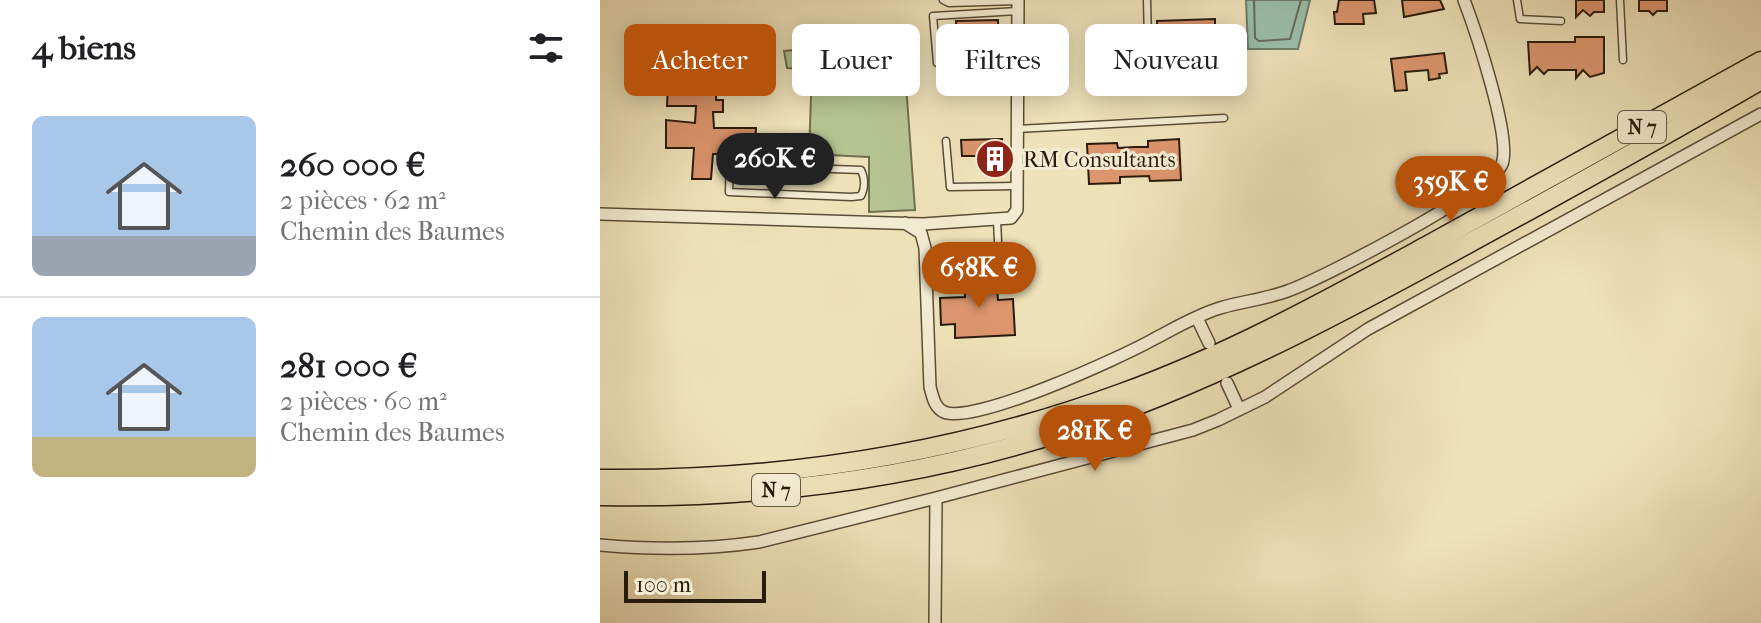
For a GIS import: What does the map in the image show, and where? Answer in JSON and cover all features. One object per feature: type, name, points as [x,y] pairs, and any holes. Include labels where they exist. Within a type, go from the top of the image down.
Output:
[{"type":"highway","name":"N 7","points":[[600,479],[691,479],[861,461],[995,433],[1117,395],[1216,355],[1334,296],[1761,61]]},
{"type":"highway","name":"N 7","points":[[600,496],[739,494],[852,480],[1001,449],[1125,410],[1241,362],[1372,296],[1761,80]]},
{"type":"street","points":[[905,223],[921,233],[925,248],[930,387],[936,407],[947,414],[971,412],[1065,382],[1218,308],[1286,292],[1333,272],[1496,175],[1503,163],[1504,152],[1497,112],[1480,42],[1464,0]]},
{"type":"street","points":[[600,214],[905,223],[997,220],[1014,216],[1017,210],[1018,4]]},
{"type":"street","points":[[600,545],[651,550],[759,542],[1193,430],[1265,397],[1368,329],[1761,114]]},
{"type":"street","points":[[1197,318],[1209,343]]},
{"type":"street","points":[[1227,383],[1239,409]]},
{"type":"street","points":[[935,623],[936,498]]},
{"type":"lane","points":[[943,0],[949,3],[1018,4]]},
{"type":"lane","points":[[1147,0],[1148,24]]},
{"type":"lane","points":[[1517,0],[1520,19],[1561,21]]},
{"type":"lane","points":[[1620,0],[1623,60]]},
{"type":"lane","points":[[936,51],[933,16],[1018,4]]},
{"type":"lane","points":[[1017,129],[1224,118]]},
{"type":"lane","points":[[946,141],[950,187],[1017,186]]},
{"type":"lane","points":[[730,155],[729,192],[851,197],[861,196],[863,191],[864,176],[861,170],[777,167]]},
{"type":"lane","points":[[997,220],[999,263]]},
{"type":"shaded area","points":[[792,50],[792,68],[787,68],[784,51]]},
{"type":"shaded area","points":[[811,96],[907,96],[915,210],[869,212],[869,157],[809,154]]},
{"type":"water","points":[[1246,0],[1310,0],[1298,49],[1248,49]]},
{"type":"building","points":[[1339,0],[1374,0],[1376,13],[1363,14],[1364,24],[1335,24],[1334,12],[1337,12]]},
{"type":"building","points":[[1402,0],[1440,0],[1444,9],[1404,17]]},
{"type":"building","points":[[1576,0],[1604,0],[1604,12],[1594,12],[1590,16],[1583,10],[1576,17]]},
{"type":"building","points":[[1639,0],[1667,0],[1667,11],[1657,11],[1653,15],[1649,11],[1639,11]]},
{"type":"building","points":[[1215,19],[1215,24],[1157,24],[1157,21]]},
{"type":"building","points":[[998,20],[998,24],[956,24],[956,21]]},
{"type":"building","points":[[1575,37],[1604,37],[1604,73],[1590,77],[1583,70],[1576,78],[1576,70],[1548,70],[1544,74],[1537,67],[1530,74],[1528,42],[1575,42]]},
{"type":"building","points":[[1444,53],[1447,73],[1429,80],[1428,70],[1405,72],[1407,90],[1395,91],[1391,59]]},
{"type":"building","points":[[667,96],[716,96],[716,100],[723,100],[723,112],[713,112],[714,128],[756,128],[754,155],[736,154],[729,149],[724,154],[713,154],[711,179],[692,179],[694,148],[666,148],[666,120],[695,123],[696,106],[667,106]]},
{"type":"building","name":"RM Consultants","points":[[1002,139],[1003,174],[986,175],[986,156],[962,156],[961,140]]},
{"type":"building","points":[[1179,139],[1181,180],[1150,181],[1149,176],[1120,177],[1120,183],[1089,184],[1087,144],[1117,143],[1118,148],[1148,147],[1148,141]]},
{"type":"building","points":[[996,275],[998,300],[1013,299],[1015,335],[955,338],[955,324],[941,325],[940,298],[965,297],[964,276]]},
{"type":"place","name":"RM Consultants","points":[[995,159]]}]
